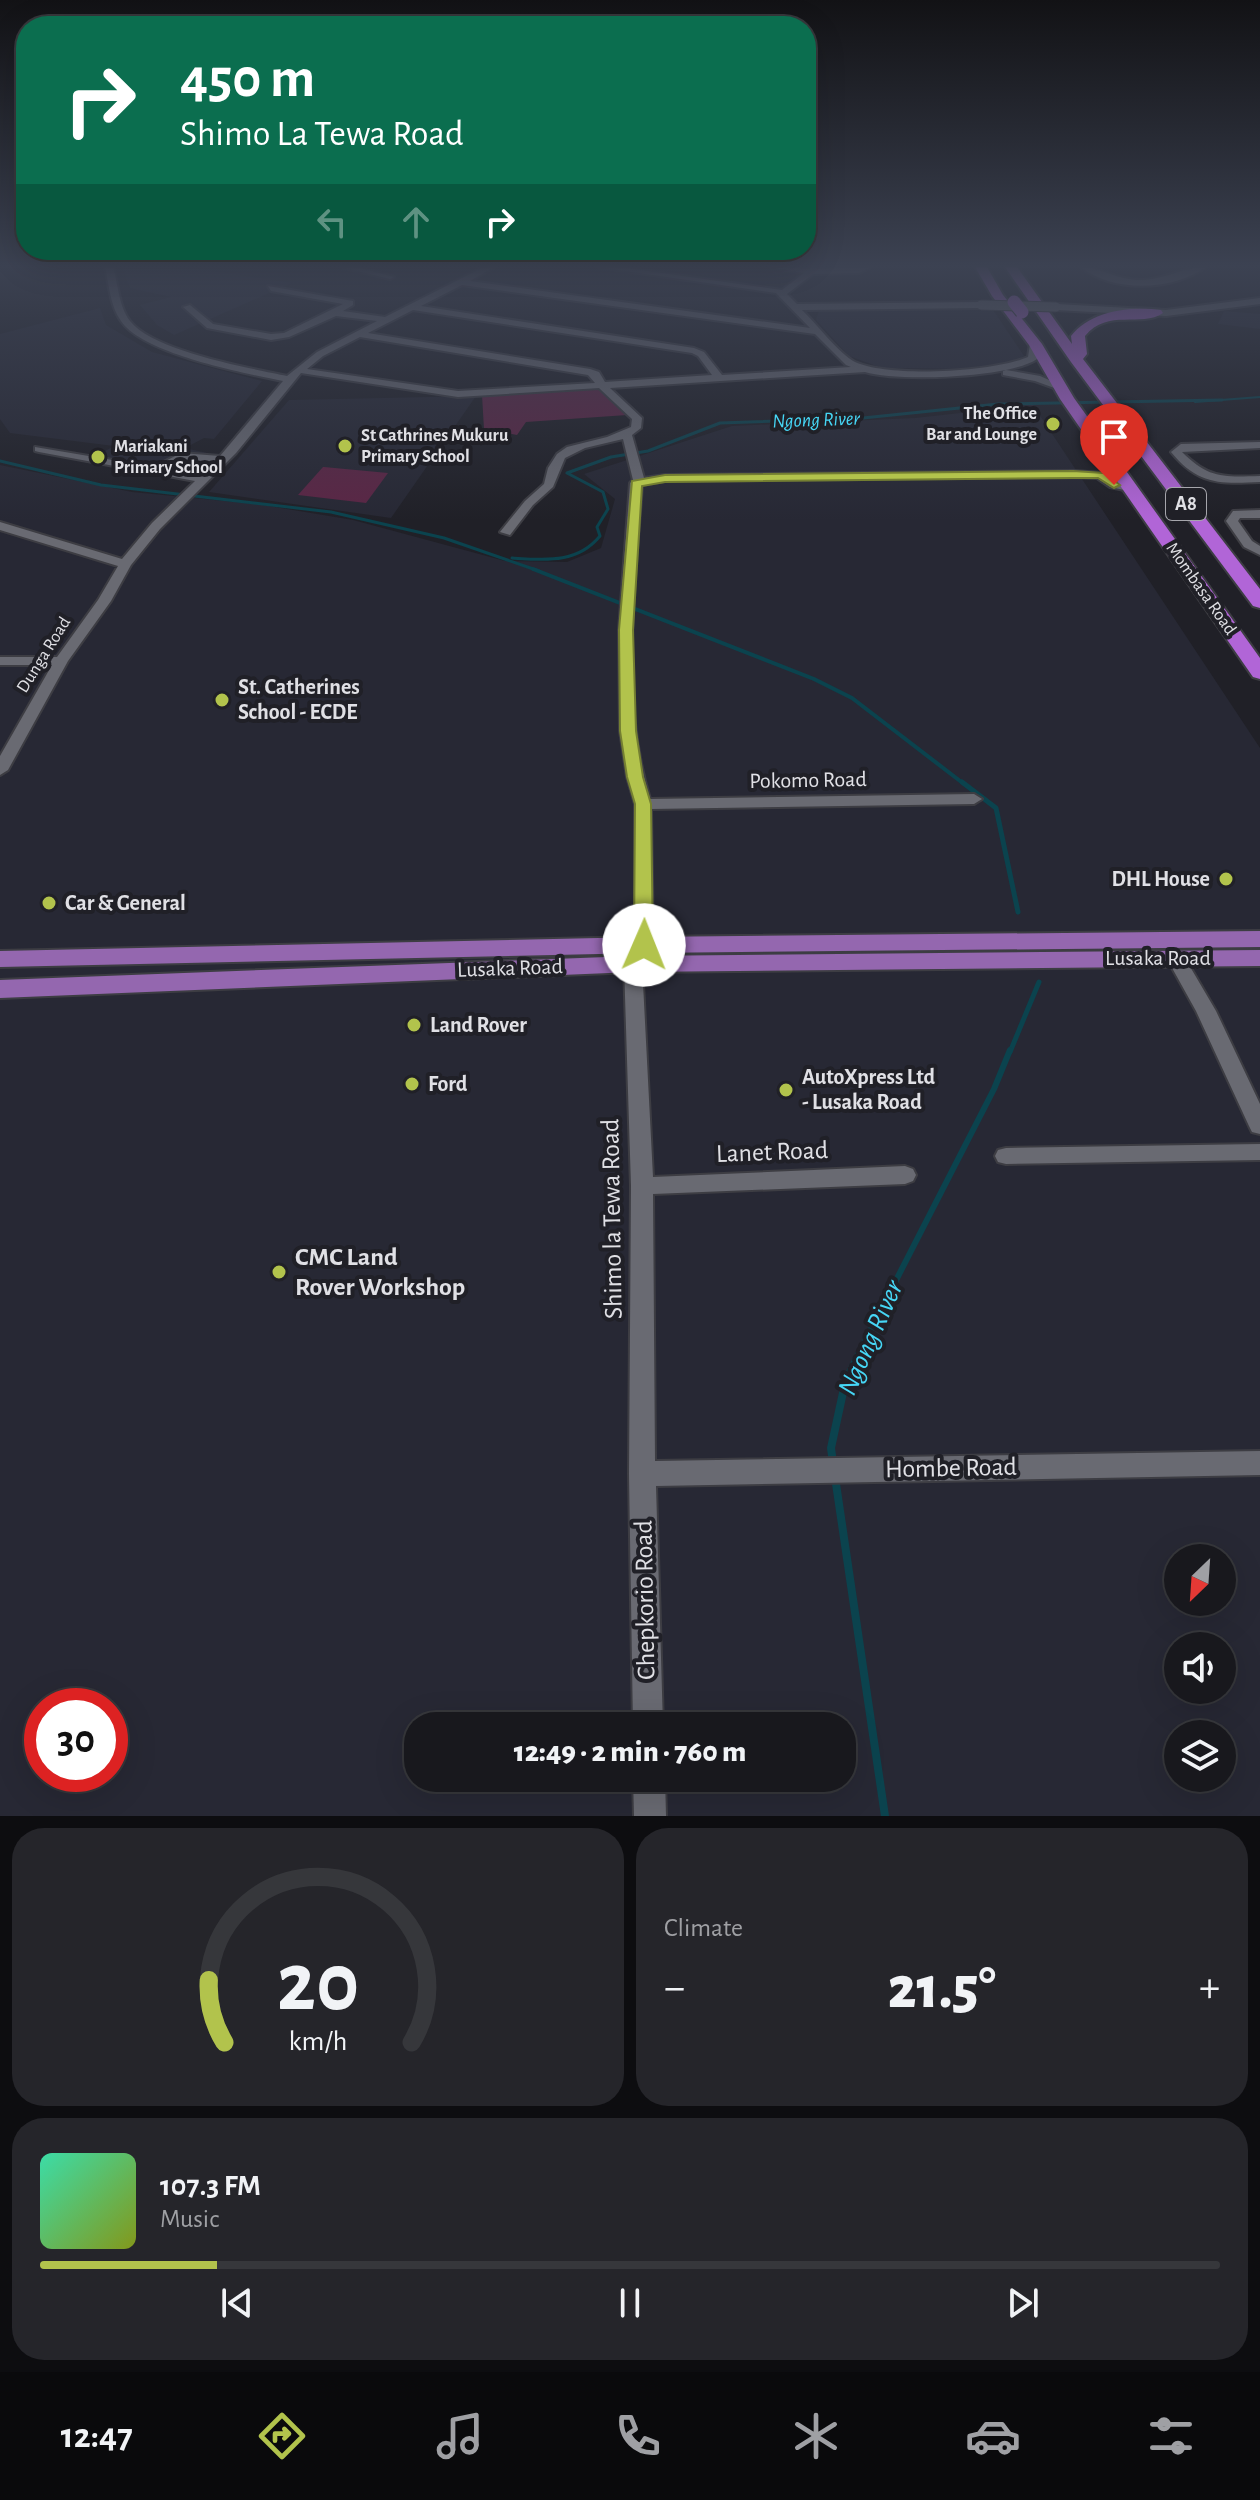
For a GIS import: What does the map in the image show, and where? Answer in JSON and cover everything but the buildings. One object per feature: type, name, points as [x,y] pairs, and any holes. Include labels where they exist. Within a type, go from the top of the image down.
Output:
[{"type":"highway","name":"Mombasa Road","points":[[1040,352],[1066,397],[1260,673]]},
{"type":"highway","points":[[1052,352],[1251,615]]},
{"type":"highway","points":[[1052,352],[1251,615],[1260,643]]},
{"type":"highway","name":"Mombasa Road","points":[[1071,352],[1109,403],[1251,615]]},
{"type":"highway","points":[[1076,359],[1080,352]]},
{"type":"main road","name":"Lusaka Road","points":[[0,989],[639,954],[1260,939]]},
{"type":"main road","name":"Lusaka Road","points":[[0,959],[639,954],[1260,958]]},
{"type":"street","points":[[183,352],[288,379]]},
{"type":"street","name":"Dunga Road","points":[[0,770],[61,661],[104,601],[125,564],[223,460],[288,379],[324,352]]},
{"type":"street","points":[[466,352],[596,374],[601,385],[637,418],[636,428],[627,434],[577,446],[560,456],[551,469],[549,485],[529,503],[506,532]]},
{"type":"street","points":[[696,352],[701,354],[719,378]]},
{"type":"street","points":[[837,352],[849,363],[864,369]]},
{"type":"street","points":[[298,370],[449,394],[864,369],[902,374],[984,371],[1029,362],[1035,352]]},
{"type":"street","points":[[984,371],[1037,378],[1066,397]]},
{"type":"street","points":[[627,434],[639,482]]},
{"type":"street","points":[[1260,445],[1181,447],[1176,452],[1200,476],[1223,480],[1260,479]]},
{"type":"street","points":[[39,449],[204,479]]},
{"type":"street","points":[[156,470],[181,456],[223,460]]},
{"type":"street","points":[[639,954],[643,804],[635,777],[628,731],[626,630],[635,484],[665,478],[1073,474],[1100,475],[1114,485],[1129,488]]},
{"type":"street","points":[[1260,514],[1237,514],[1232,521],[1248,544],[1260,551]]},
{"type":"street","points":[[0,526],[125,564]]},
{"type":"street","points":[[0,661],[61,661]]},
{"type":"street","name":"Pokomo Road","points":[[643,804],[974,799]]},
{"type":"street","name":"Shimo la Tewa Road","points":[[639,954],[642,1474]]},
{"type":"street","points":[[1175,957],[1206,1011],[1260,1126]]},
{"type":"street","points":[[1006,1156],[1260,1152]]},
{"type":"street","name":"Lanet Road","points":[[642,1186],[905,1175]]},
{"type":"street","name":"Hombe Road","points":[[642,1474],[1260,1463]]},
{"type":"street","name":"Chepkorio Road","points":[[642,1474],[648,1712]]},
{"type":"street","points":[[649,1792],[650,1816]]},
{"type":"shaded area","points":[[0,352],[152,352],[262,381],[214,439],[204,438],[185,448],[207,453],[187,472],[91,459],[114,446],[10,433],[0,419]]},
{"type":"shaded area","points":[[845,352],[1021,352],[1024,356],[1009,365],[974,369],[882,368]]},
{"type":"shaded area","points":[[597,388],[627,415],[526,422],[517,435],[484,429],[482,395]]},
{"type":"shaded area","name":"St Cathrines Mukuru Primary School","points":[[476,396],[391,518],[209,492],[289,400]]},
{"type":"shaded area","points":[[1033,405],[1260,748],[1260,1816],[0,1816],[0,465],[132,492],[257,504],[353,520],[505,561],[567,562],[601,548],[615,499],[584,474],[732,426],[915,418]]},
{"type":"shaded area","points":[[323,467],[388,473],[366,503],[298,495]]},
{"type":"waterway","name":"Ngong River","points":[[1221,400],[1260,397]]},
{"type":"waterway","name":"Ngong River","points":[[512,558],[571,556],[600,536],[597,527],[608,509],[603,492],[567,473],[611,457],[648,451],[720,423],[863,418],[998,404],[1221,400]]},
{"type":"waterway","name":"Ngong River","points":[[1195,402],[1221,400]]},
{"type":"waterway","name":"Ngong River","points":[[0,461],[101,485],[331,512],[444,538],[539,571]]},
{"type":"waterway","name":"Ngong River","points":[[533,569],[814,679],[852,698],[964,784]]},
{"type":"waterway","name":"Ngong River","points":[[962,782],[996,808],[1018,912]]},
{"type":"waterway","name":"Ngong River","points":[[1010,1052],[1039,982]]},
{"type":"waterway","name":"Ngong River","points":[[844,1390],[847,1376],[994,1089],[1010,1050]]},
{"type":"waterway","name":"Ngong River","points":[[833,1463],[831,1448],[844,1388]]},
{"type":"waterway","name":"Ngong River","points":[[835,1477],[885,1816]]},
{"type":"place","name":"The Office Bar and Lounge","points":[[1053,424]]},
{"type":"place","name":"St Cathrines Mukuru Primary School","points":[[345,446]]},
{"type":"place","name":"Mariakani Primary School","points":[[98,457]]},
{"type":"place","name":"St. Catherines School - ECDE","points":[[222,700]]},
{"type":"place","name":"DHL House","points":[[1226,879]]},
{"type":"place","name":"Car & General","points":[[49,903]]},
{"type":"place","name":"Land Rover","points":[[414,1025]]},
{"type":"place","name":"Ford","points":[[412,1084]]},
{"type":"place","name":"AutoXpress Ltd - Lusaka Road","points":[[786,1090]]},
{"type":"place","name":"CMC Land Rover Workshop","points":[[279,1272]]},
{"type":"route","points":[[644,945],[643,804],[635,777],[628,731],[626,630],[636,483],[665,478],[1073,474],[1100,475],[1114,485]]}]
